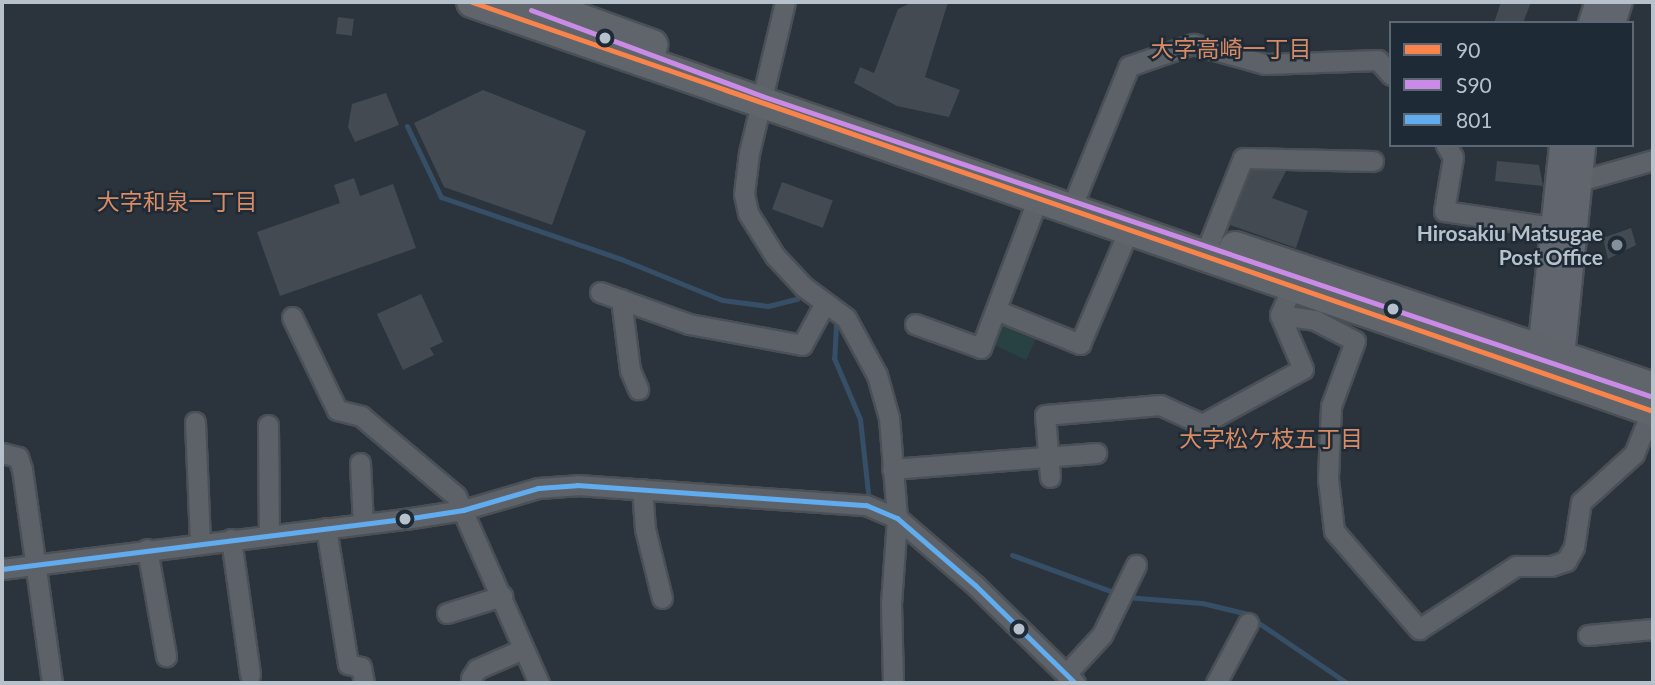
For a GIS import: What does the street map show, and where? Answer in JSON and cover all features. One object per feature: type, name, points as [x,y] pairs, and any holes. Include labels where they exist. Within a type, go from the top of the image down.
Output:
[{"type":"main road","points":[[472,2],[1077,194],[1208,248],[1290,290],[1550,364],[1653,404]]},
{"type":"main road","points":[[534,2],[764,96],[1038,198],[1129,229],[1208,248]]},
{"type":"street","points":[[785,2],[747,162],[744,194],[748,213],[775,256],[825,303],[846,318],[877,375],[889,418],[897,518],[891,604],[893,683]]},
{"type":"street","points":[[1593,21],[1599,2]]},
{"type":"street","points":[[1613,21],[1619,2]]},
{"type":"street","points":[[1077,194],[1129,66],[1192,44],[1265,64],[1378,60],[1389,73]]},
{"type":"street","points":[[1447,147],[1453,157],[1444,211],[1552,227]]},
{"type":"street","points":[[1550,364],[1552,227],[1563,147]]},
{"type":"street","points":[[1550,364],[1581,147]]},
{"type":"street","points":[[1208,248],[1243,158],[1373,161]]},
{"type":"street","points":[[1576,182],[1653,160]]},
{"type":"street","points":[[915,324],[981,348],[1038,198]]},
{"type":"street","points":[[996,310],[1080,344],[1129,229]]},
{"type":"street","points":[[1290,290],[1315,320],[1355,341],[1331,406],[1328,479],[1334,531],[1419,629],[1517,566],[1552,566],[1566,561],[1574,548],[1581,502],[1634,454],[1653,404]]},
{"type":"street","points":[[1049,468],[1045,415],[1160,405],[1202,424],[1303,369],[1290,290]]},
{"type":"street","points":[[600,292],[689,324],[802,345],[825,303]]},
{"type":"street","points":[[621,299],[630,370],[638,389]]},
{"type":"street","points":[[292,317],[337,410],[361,416],[456,496],[539,683]]},
{"type":"street","points":[[195,422],[200,542]]},
{"type":"street","points":[[268,425],[269,534]]},
{"type":"street","points":[[2,453],[18,457],[22,469],[33,565],[52,683]]},
{"type":"street","points":[[892,469],[1049,468],[1096,453]]},
{"type":"street","points":[[360,463],[363,524]]},
{"type":"street","points":[[2,569],[463,510],[538,488],[577,485],[866,505],[897,518],[975,585],[1071,678],[1102,635],[1125,596],[1136,565]]},
{"type":"street","points":[[642,489],[645,529],[662,598]]},
{"type":"street","points":[[326,528],[348,664],[361,667],[364,683]]},
{"type":"street","points":[[231,539],[250,675]]},
{"type":"street","points":[[147,549],[166,656]]},
{"type":"street","points":[[447,614],[502,596]]},
{"type":"street","points":[[1216,683],[1248,623]]},
{"type":"street","points":[[1588,635],[1653,629]]},
{"type":"street","points":[[471,678],[477,669],[523,649]]},
{"type":"green space","points":[[1000,319],[1037,336],[1026,360],[989,343]]},
{"type":"building","points":[[913,2],[948,2],[925,77],[960,90],[949,117],[897,106],[854,83],[860,67],[874,73],[898,9]]},
{"type":"building","points":[[1501,2],[1531,2],[1524,21],[1495,21]]},
{"type":"building","points":[[338,17],[354,19],[352,36],[336,34]]},
{"type":"building","points":[[483,90],[586,131],[552,225],[444,187],[414,123]]},
{"type":"building","points":[[386,93],[399,125],[355,142],[348,127],[352,104]]},
{"type":"building","points":[[1497,161],[1539,165],[1543,186],[1495,181]]},
{"type":"building","points":[[1251,170],[1286,171],[1272,198],[1308,211],[1296,248],[1230,225]]},
{"type":"building","points":[[354,178],[360,196],[393,184],[416,248],[280,296],[257,232],[340,203],[334,185]]},
{"type":"building","points":[[782,182],[833,200],[823,228],[772,209]]},
{"type":"building","points":[[1631,228],[1636,245],[1608,259],[1603,238]]},
{"type":"building","points":[[421,294],[443,342],[430,348],[434,355],[403,370],[377,314]]},
{"type":"waterway","points":[[407,126],[441,197],[621,259],[722,300],[768,306],[797,299]]},
{"type":"waterway","points":[[836,325],[834,358],[860,419],[868,493]]},
{"type":"waterway","points":[[1012,555],[1116,593]]},
{"type":"waterway","points":[[1125,597],[1202,603],[1244,613],[1347,683]]},
{"type":"transit line","name":"90","points":[[472,2],[1653,411]]},
{"type":"transit line","name":"S90","points":[[531,10],[762,96],[1650,396]]},
{"type":"transit line","name":"801","points":[[2,569],[405,519],[463,510],[538,488],[577,485],[866,505],[897,518],[975,585],[1075,683]]},
{"type":"place","name":"Hirosakiu Matsugae Post Office","points":[[1617,245]]},
{"type":"district","name":"大字高崎一丁目","points":[[1231,48]]},
{"type":"district","name":"大字和泉一丁目","points":[[177,201]]},
{"type":"district","name":"大字松ケ枝五丁目","points":[[1271,438]]}]
